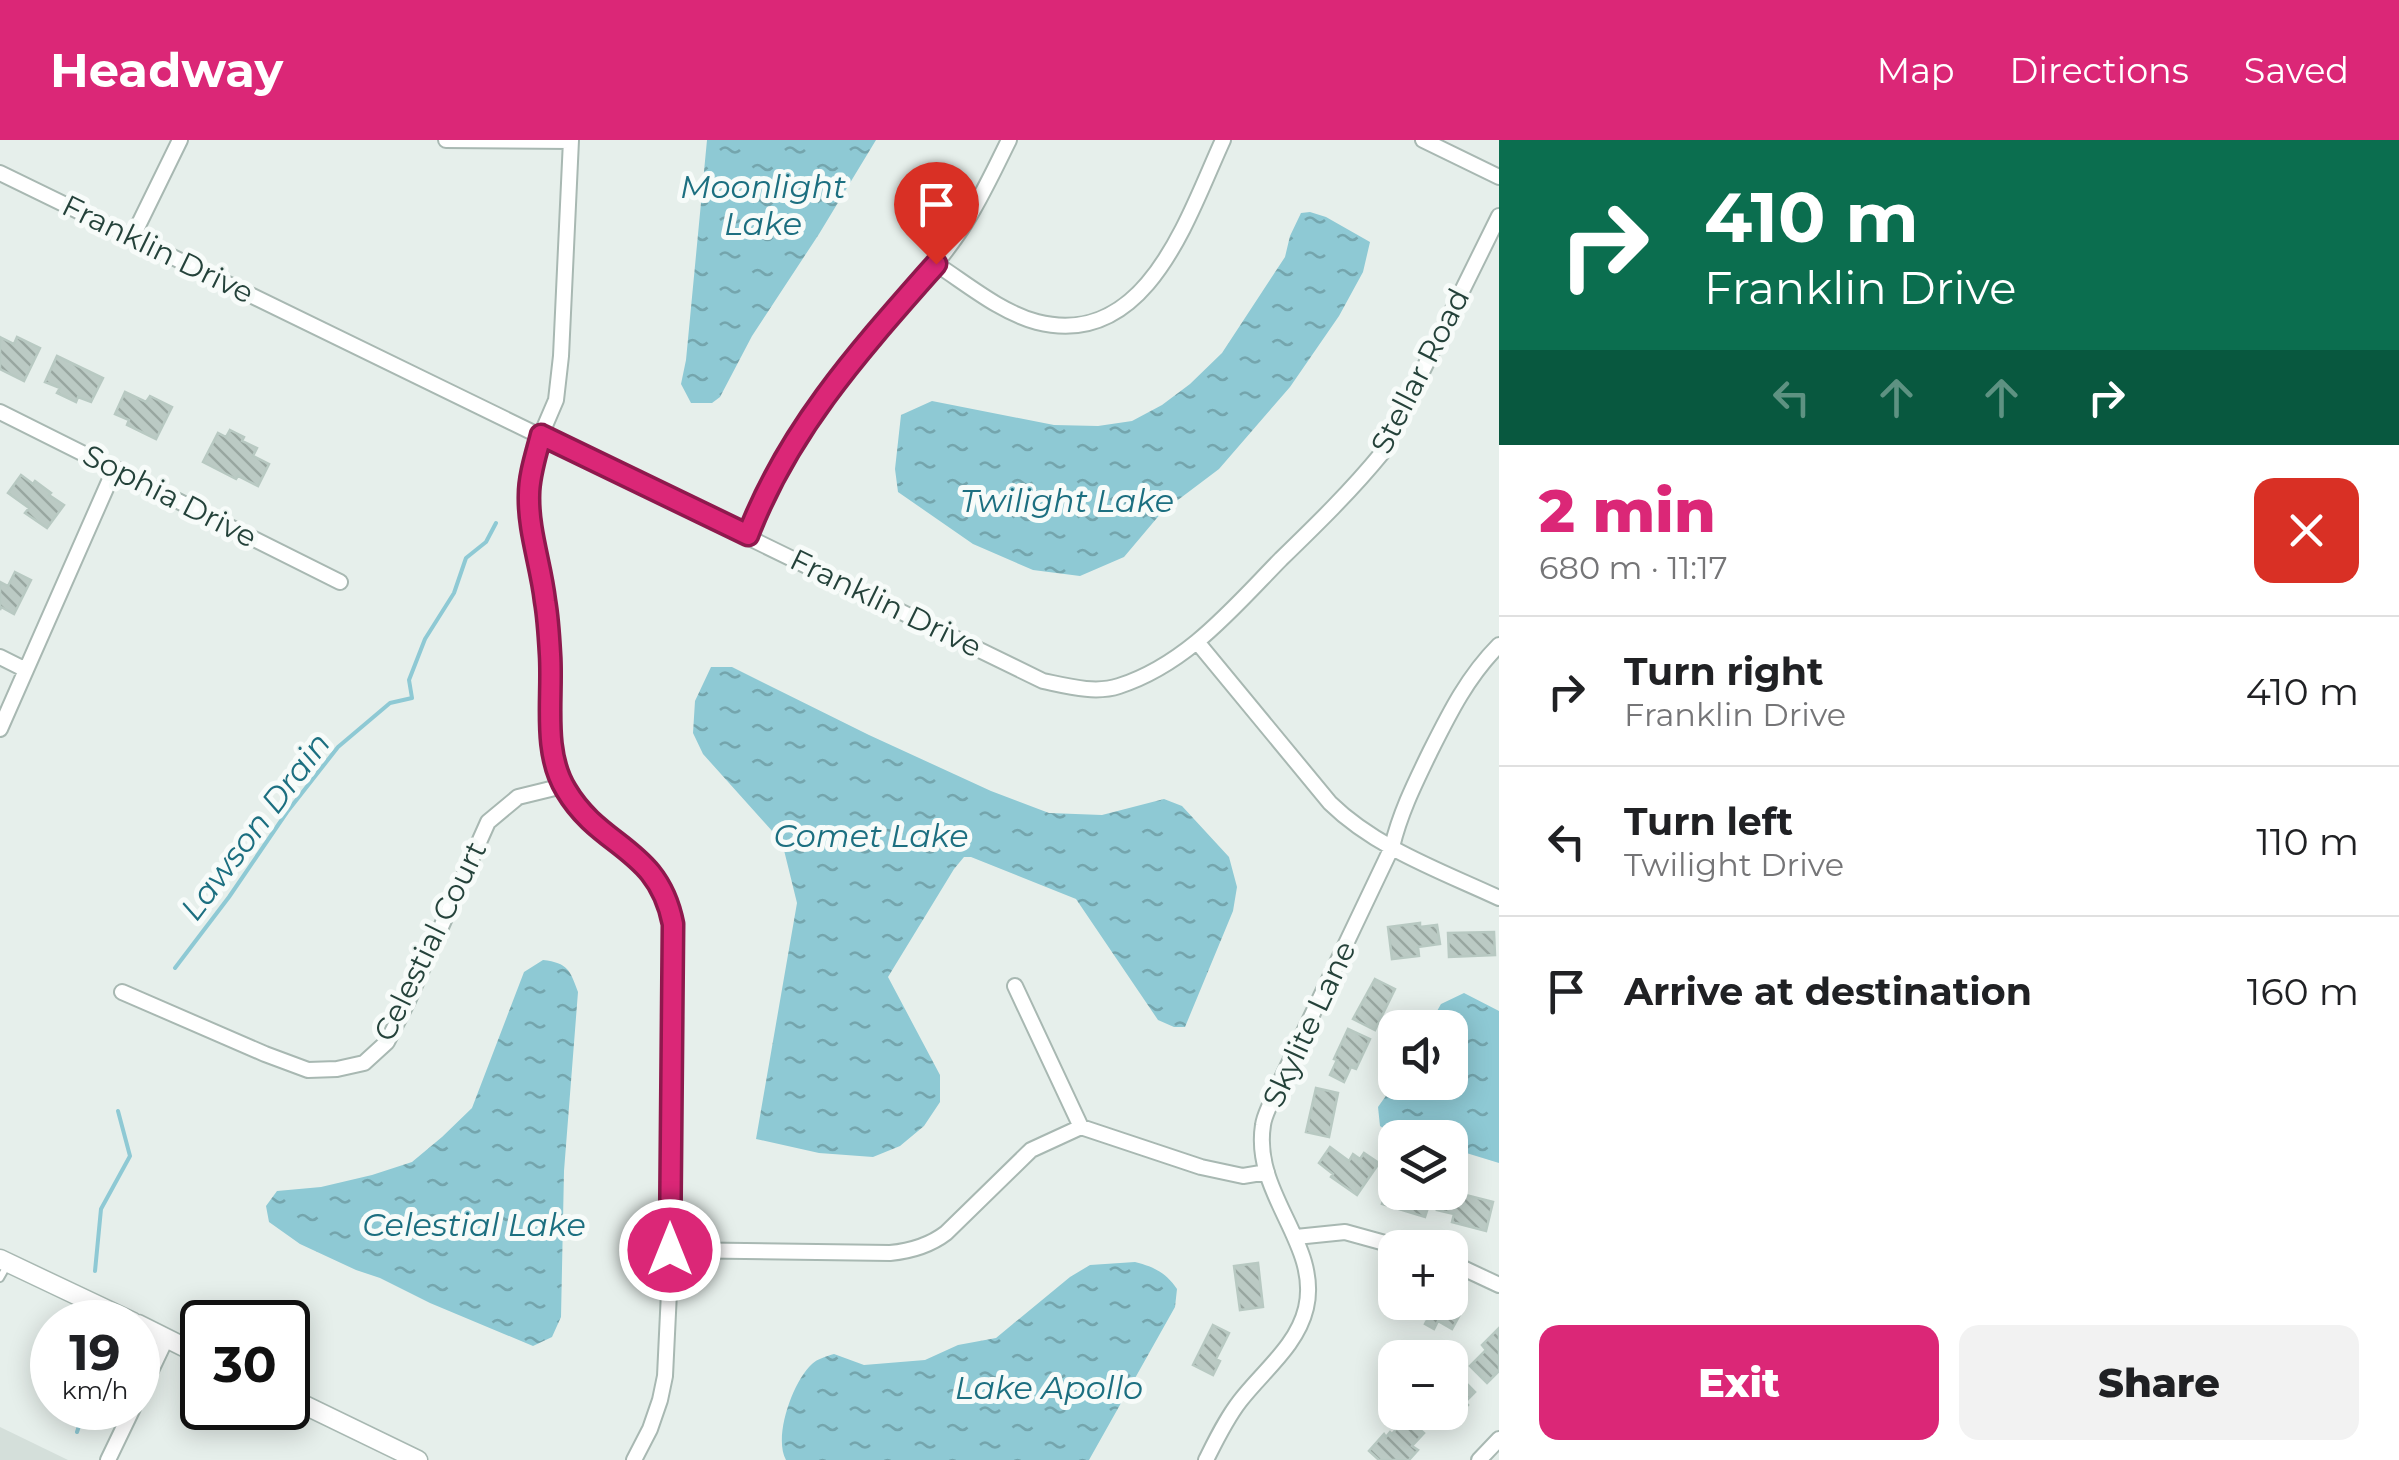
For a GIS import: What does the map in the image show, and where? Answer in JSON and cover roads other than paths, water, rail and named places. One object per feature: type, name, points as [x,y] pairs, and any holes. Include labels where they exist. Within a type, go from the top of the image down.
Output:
[{"type":"street","points":[[133,236],[180,140]]},
{"type":"street","points":[[446,140],[571,141],[556,400],[541,435],[528,488],[529,515],[546,603],[554,760],[563,786],[579,810],[643,862],[663,890],[673,924],[665,1376],[650,1430],[634,1460]]},
{"type":"street","points":[[748,535],[763,496],[793,442],[821,400],[963,228],[1009,140]]},
{"type":"street","points":[[936,264],[1001,306],[1034,321],[1075,325],[1096,320],[1120,309],[1162,267],[1223,140]]},
{"type":"street","points":[[1424,140],[1499,176]]},
{"type":"street","name":"Franklin Drive","points":[[0,173],[1043,680],[1080,689],[1116,687],[1151,672],[1198,643]]},
{"type":"street","name":"Stellar Road","points":[[1198,643],[1356,484],[1382,452],[1499,216]]},
{"type":"street","name":"Sophia Drive","points":[[0,412],[340,582]]},
{"type":"street","points":[[0,729],[115,468]]},
{"type":"street","points":[[1198,643],[1330,804],[1363,832],[1499,898]]},
{"type":"street","name":"Skylite Lane","points":[[1206,1460],[1238,1404],[1299,1332],[1307,1305],[1308,1281],[1296,1237],[1273,1196],[1267,1172],[1263,1125],[1268,1111],[1392,847],[1400,812],[1449,712],[1473,673],[1499,645]]},
{"type":"street","points":[[0,657],[26,670]]},
{"type":"street","name":"Celestial Court","points":[[122,992],[308,1070],[364,1063],[387,1042],[488,822],[518,797],[563,786]]},
{"type":"street","points":[[1014,986],[1081,1128]]},
{"type":"street","points":[[670,1250],[890,1254],[910,1251],[946,1233],[1032,1150],[1081,1128],[1200,1167],[1244,1176],[1267,1172]]},
{"type":"street","points":[[1296,1237],[1346,1232],[1378,1241]]},
{"type":"street","points":[[3,1267],[79,1300]]},
{"type":"street","points":[[1468,1270],[1499,1285]]},
{"type":"street","points":[[160,1335],[180,1345]]},
{"type":"street","points":[[160,1351],[166,1338]]},
{"type":"street","points":[[310,1408],[418,1460]]},
{"type":"street","points":[[108,1460],[122,1430]]},
{"type":"street","points":[[1479,1460],[1499,1439]]},
{"type":"water","name":"Moonlight Lake","points":[[707,140],[876,140],[752,336],[720,397],[712,403],[691,403],[681,384]]},
{"type":"water","name":"Twilight Lake","points":[[1310,212],[1370,242],[1363,272],[1339,316],[1290,387],[1219,469],[1162,512],[1124,557],[1080,576],[1033,570],[973,544],[898,492],[895,469],[901,415],[932,401],[1054,425],[1098,426],[1132,421],[1162,405],[1222,353],[1285,257],[1301,213]]},
{"type":"water","name":"Comet Lake","points":[[711,667],[732,667],[869,735],[1049,813],[1102,815],[1164,799],[1182,806],[1229,857],[1237,887],[1233,911],[1185,1027],[1158,1020],[1076,899],[964,857],[888,977],[940,1075],[940,1102],[924,1126],[900,1146],[873,1157],[819,1153],[756,1139],[797,903],[782,842],[703,754],[693,733],[695,701]]},
{"type":"water","name":"Celestial Lake","points":[[543,960],[567,969],[578,992],[564,1171],[561,1317],[552,1337],[533,1346],[300,1244],[269,1222],[266,1206],[277,1191],[321,1187],[412,1162],[442,1137],[472,1108],[524,972]]},
{"type":"water","points":[[1464,993],[1499,1011],[1499,1163],[1468,1154],[1468,1120],[1379,1120],[1378,1107],[1383,1100],[1468,1100],[1468,1010],[1438,1010],[1441,1004]]},
{"type":"water","name":"Lake Apollo","points":[[1135,1262],[1159,1271],[1173,1283],[1177,1289],[1175,1307],[1089,1460],[786,1460],[782,1438],[787,1410],[798,1383],[817,1361],[834,1354],[864,1365],[925,1360],[958,1345],[996,1338],[1090,1265]]},
{"type":"waterway","name":"Lawson Drain","points":[[175,968],[338,747],[390,703],[412,698],[409,680],[425,639],[454,593],[466,558],[486,542],[496,523]]},
{"type":"waterway","name":"Lawson Drain","points":[[95,1271],[101,1209],[130,1156],[118,1111]]}]
